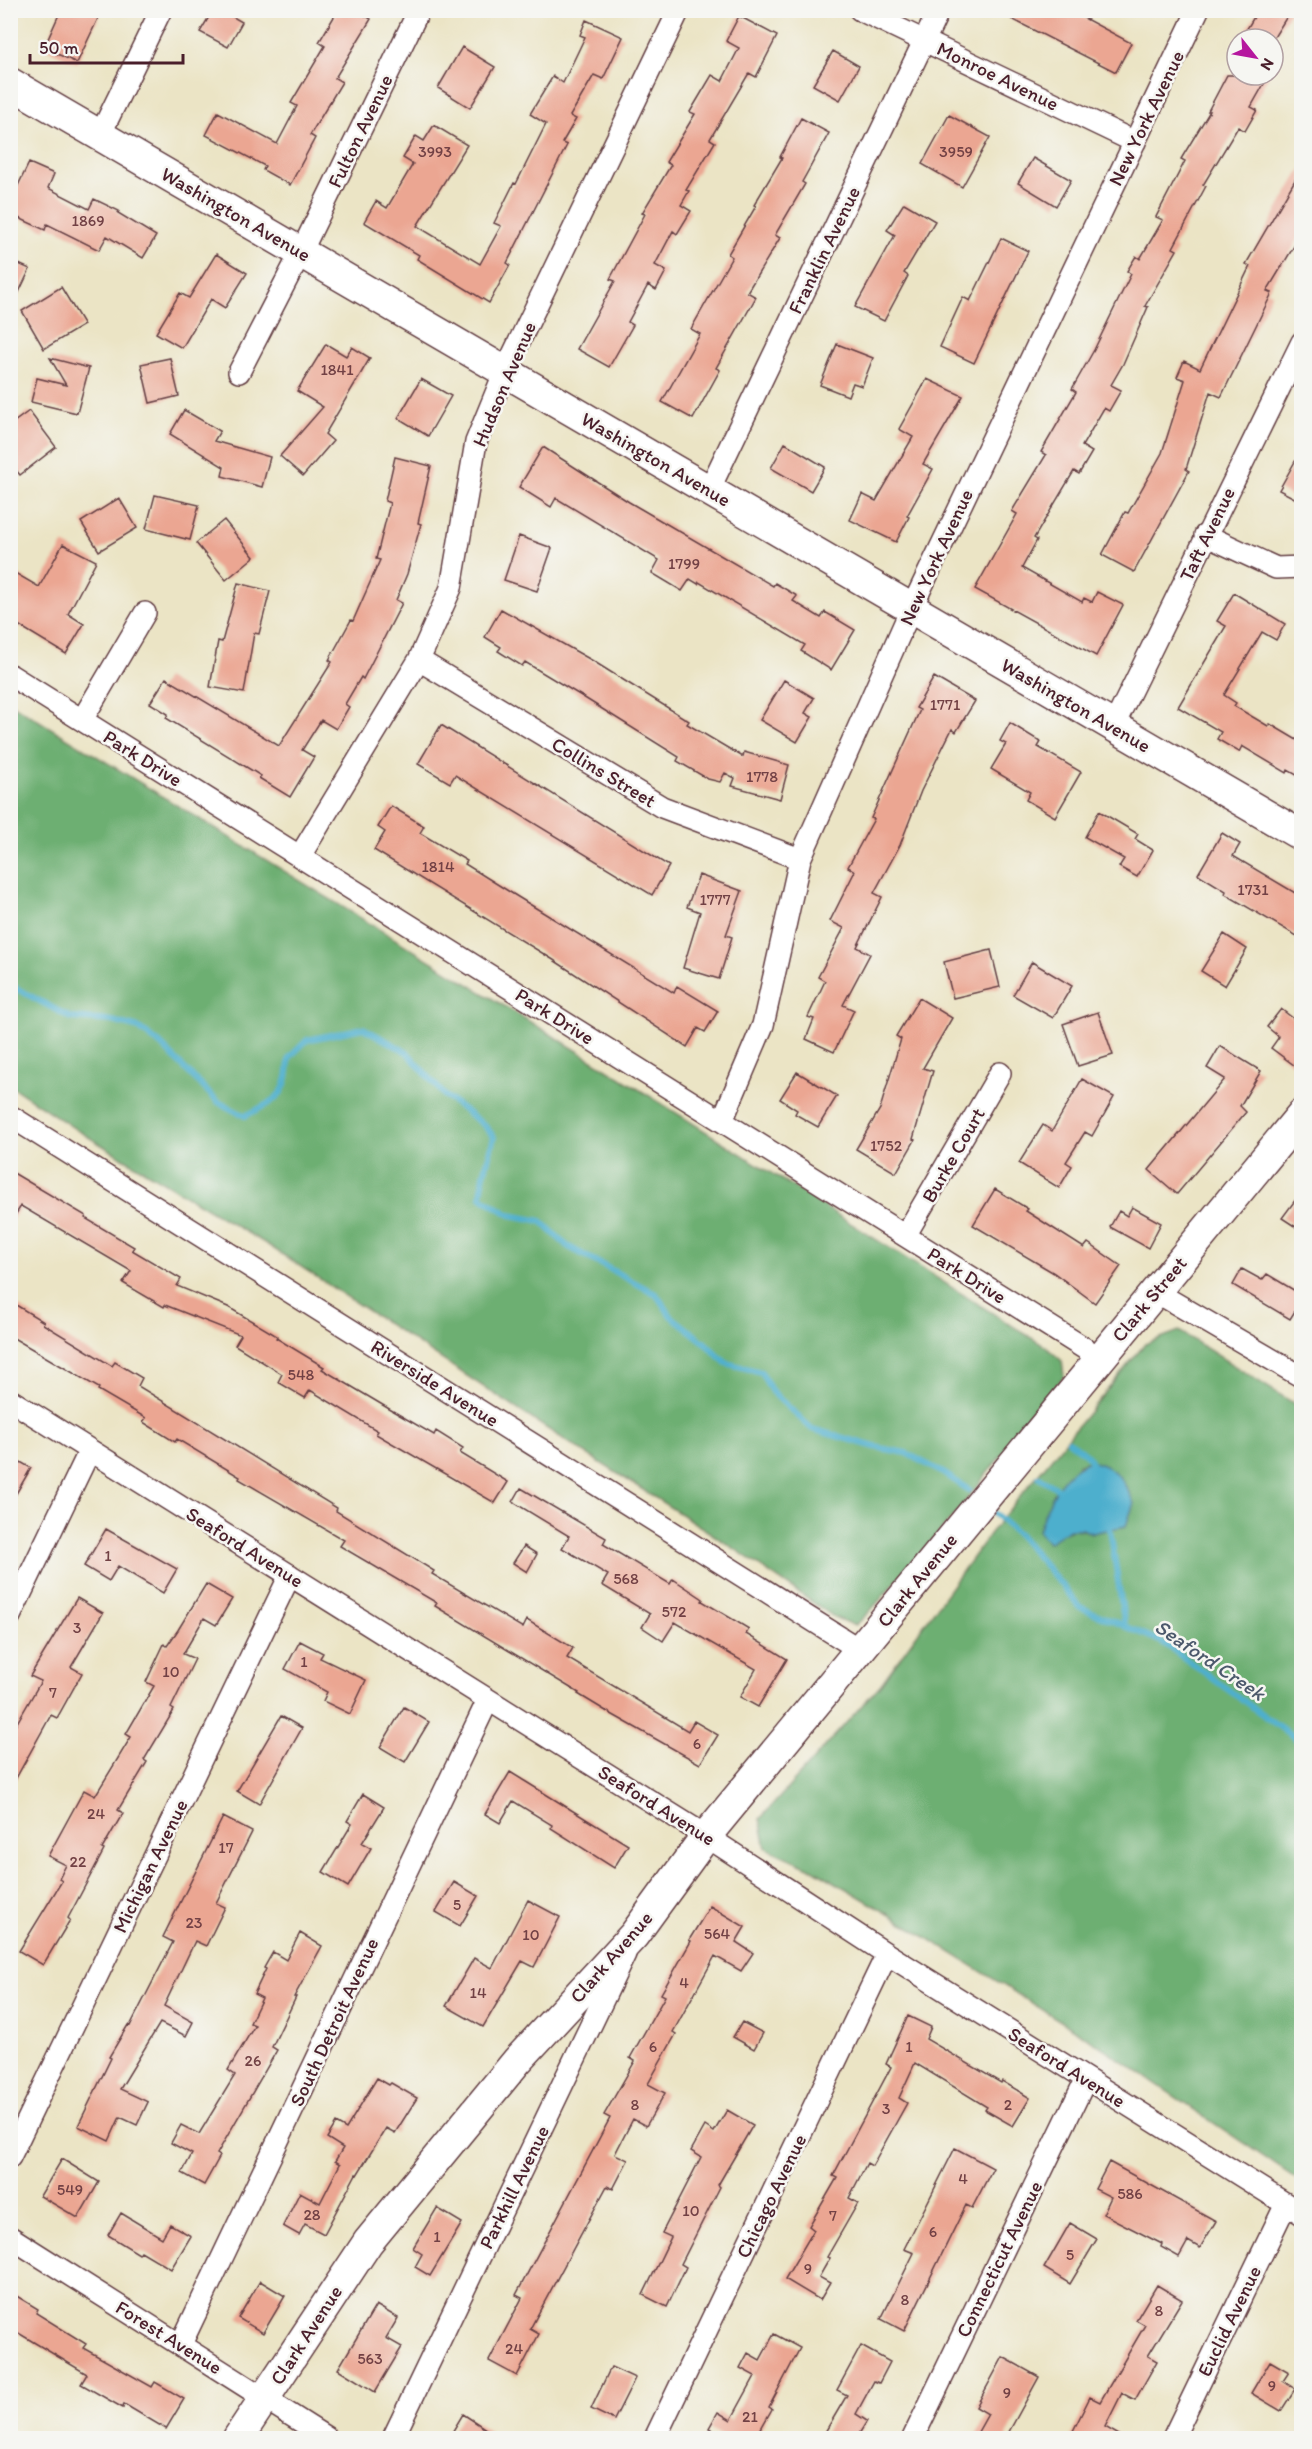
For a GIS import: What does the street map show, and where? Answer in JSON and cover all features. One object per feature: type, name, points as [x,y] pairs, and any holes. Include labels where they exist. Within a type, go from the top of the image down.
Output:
[{"type":"street","points":[[100,135],[160,10]]},
{"type":"street","name":"Fulton Avenue","points":[[239,372],[301,252],[419,10]]},
{"type":"street","name":"Hudson Avenue","points":[[300,856],[419,660],[451,588],[476,442],[505,371],[679,10]]},
{"type":"street","name":"Monroe Avenue","points":[[860,10],[1135,142]]},
{"type":"street","name":"Franklin Avenue","points":[[709,490],[939,10]]},
{"type":"street","name":"New York Avenue","points":[[722,1121],[763,1025],[800,859],[911,609],[1198,10]]},
{"type":"street","name":"Washington Avenue","points":[[10,83],[1302,836]]},
{"type":"street","name":"Taft Avenue","points":[[1113,727],[1205,535],[1302,342]]},
{"type":"street","points":[[1205,535],[1276,568],[1302,567]]},
{"type":"street","points":[[81,720],[145,613]]},
{"type":"street","name":"Collins Street","points":[[419,660],[662,807],[800,859]]},
{"type":"street","name":"Park Drive","points":[[10,675],[1100,1358]]},
{"type":"street","name":"Burke Court","points":[[905,1236],[1000,1073]]},
{"type":"street","name":"Clark Street","points":[[996,1484],[1302,1114]]},
{"type":"street","name":"Riverside Avenue","points":[[10,1116],[860,1650]]},
{"type":"street","points":[[1156,1292],[1302,1377]]},
{"type":"street","name":"Seaford Avenue","points":[[10,1400],[706,1836],[887,1954],[1294,2209]]},
{"type":"street","points":[[10,1616],[90,1450]]},
{"type":"street","name":"Clark Avenue","points":[[238,2439],[368,2242],[517,2061],[634,1935],[706,1836],[996,1484]]},
{"type":"street","name":"Michigan Avenue","points":[[10,2157],[290,1575]]},
{"type":"street","name":"South Detroit Avenue","points":[[181,2344],[488,1700]]},
{"type":"street","name":"Parkhill Avenue","points":[[393,2439],[634,1935]]},
{"type":"street","name":"Chicago Avenue","points":[[655,2439],[887,1954]]},
{"type":"street","name":"Connecticut Avenue","points":[[913,2439],[1086,2079]]},
{"type":"street","name":"Euclid Avenue","points":[[1173,2439],[1294,2209]]},
{"type":"street","name":"Forest Avenue","points":[[10,2238],[181,2344],[327,2439]]},
{"type":"green space","points":[[10,703],[599,1064],[1046,1347],[1062,1361],[1064,1376],[952,1518],[855,1626],[834,1617],[726,1543],[271,1247],[77,1130],[11,1086]]},
{"type":"green space","points":[[1179,1331],[1301,1408],[1301,2182],[1088,2038],[813,1869],[766,1848],[760,1819],[881,1684],[990,1533],[1145,1344]],"holes":[[[1090,1461],[1092,1533],[1078,1529],[1068,1530],[1048,1543],[1054,1493],[1079,1464]]]},
{"type":"water","points":[[1090,1461],[1113,1471],[1126,1487],[1134,1503],[1126,1526],[1092,1533],[1081,1529],[1069,1529],[1048,1543],[1038,1530],[1051,1499],[1071,1472]]},
{"type":"building","points":[[61,10],[102,10],[77,63],[44,48]]},
{"type":"building","points":[[213,10],[221,10],[242,22],[228,47],[200,32]]},
{"type":"building","points":[[338,10],[356,10],[371,19],[335,78],[342,82],[310,135],[315,138],[290,185],[263,170],[265,166],[206,135],[218,112],[277,144],[297,106],[291,103],[325,46],[319,42]]},
{"type":"building","points":[[994,10],[1069,10],[1131,43],[1116,72]]},
{"type":"building","points":[[1258,10],[1291,10],[1280,27],[1248,27]]},
{"type":"building","points":[[739,16],[777,36],[756,77],[749,73],[710,139],[715,142],[686,190],[689,191],[681,205],[691,211],[677,234],[673,231],[655,265],[666,271],[656,290],[648,285],[628,322],[633,325],[609,367],[577,349],[615,281],[610,279],[645,214],[642,213],[671,165],[666,162],[695,114],[690,112],[712,75],[722,81],[739,48],[726,41]]},
{"type":"building","points":[[586,20],[623,37],[603,79],[594,75],[570,116],[576,119],[562,143],[567,145],[507,263],[510,265],[489,303],[417,259],[419,255],[364,222],[376,201],[387,208],[413,164],[403,158],[416,136],[424,141],[434,125],[467,145],[417,226],[480,264],[501,226],[494,223],[546,124],[530,114],[553,76],[563,83],[585,37],[580,35]]},
{"type":"building","points":[[462,47],[495,67],[470,108],[438,88]]},
{"type":"building","points":[[833,51],[859,66],[840,100],[813,85]]},
{"type":"building","points":[[1225,79],[1225,87],[1262,87],[1251,107],[1257,110],[1245,131],[1238,127],[1203,185],[1206,186],[1173,248],[1177,250],[1145,306],[1148,307],[1123,364],[1111,385],[1121,390],[1109,411],[1104,408],[1082,446],[1092,452],[1079,474],[1074,471],[1034,538],[1037,540],[1022,568],[1082,602],[1084,598],[1092,602],[1097,592],[1123,605],[1096,656],[975,589],[1017,514],[1012,511],[1046,455],[1041,452],[1076,392],[1072,389],[1131,274],[1127,271],[1136,256],[1140,259],[1163,220],[1156,217],[1185,161],[1181,159],[1210,111],[1208,111]]},
{"type":"building","points":[[949,115],[990,137],[962,187],[922,164]]},
{"type":"building","points":[[801,118],[829,133],[802,182],[805,184],[775,235],[780,238],[747,292],[756,297],[716,368],[720,370],[693,419],[662,402],[700,334],[691,329],[732,257],[728,254],[782,158],[780,157]]},
{"type":"building","points":[[1033,158],[1071,180],[1056,206],[1018,183]]},
{"type":"building","points":[[29,163],[54,174],[48,188],[89,209],[94,199],[119,211],[118,213],[156,236],[143,258],[107,236],[99,250],[47,224],[45,230],[10,214],[10,202]]},
{"type":"building","points":[[1302,168],[1302,233],[1267,291],[1272,293],[1221,397],[1210,392],[1186,469],[1189,471],[1134,572],[1102,555],[1125,512],[1128,513],[1162,453],[1185,380],[1177,377],[1184,361],[1200,369],[1250,266],[1246,264]]},
{"type":"building","points":[[904,203],[935,221],[904,273],[908,276],[884,321],[855,307],[895,235],[887,230]]},
{"type":"building","points":[[1001,238],[1028,251],[974,363],[940,347],[963,297],[970,301]]},
{"type":"building","points":[[216,254],[247,273],[225,308],[211,299],[182,348],[156,333],[180,293],[189,298]]},
{"type":"building","points":[[10,260],[30,269],[10,311]]},
{"type":"building","points":[[61,287],[84,325],[44,349],[22,311]]},
{"type":"building","points":[[326,344],[346,356],[352,347],[370,358],[325,434],[333,441],[303,476],[280,456],[323,407],[297,391]]},
{"type":"building","points":[[837,344],[873,358],[862,386],[853,383],[848,396],[820,385]]},
{"type":"building","points":[[50,358],[89,368],[77,413],[31,402],[37,378],[66,385]]},
{"type":"building","points":[[170,358],[179,396],[150,403],[141,364]]},
{"type":"building","points":[[421,379],[451,396],[428,436],[398,418]]},
{"type":"building","points":[[927,379],[963,396],[923,464],[933,469],[907,516],[909,517],[896,542],[850,520],[862,494],[876,501],[913,437],[899,429]]},
{"type":"building","points":[[184,410],[220,431],[214,441],[270,457],[262,487],[222,476],[224,467],[170,434]]},
{"type":"building","points":[[29,411],[56,447],[20,475],[10,463],[10,425]]},
{"type":"building","points":[[785,443],[825,467],[811,491],[771,468]]},
{"type":"building","points":[[543,447],[629,502],[773,586],[775,583],[797,596],[793,601],[821,618],[825,612],[855,630],[831,670],[801,651],[805,645],[699,582],[698,584],[690,579],[682,591],[652,573],[659,560],[556,498],[551,507],[519,487]]},
{"type":"building","points":[[1302,449],[1302,502],[1279,490]]},
{"type":"building","points":[[395,457],[431,466],[418,523],[421,524],[407,574],[396,600],[402,603],[363,679],[361,677],[345,704],[349,707],[336,729],[321,720],[302,750],[314,757],[290,797],[259,778],[261,776],[166,718],[168,714],[150,703],[166,678],[279,746],[332,662],[329,660],[351,620],[353,621],[380,560],[376,559],[390,503],[385,501]]},
{"type":"building","points":[[155,495],[199,505],[190,540],[146,529]]},
{"type":"building","points":[[119,498],[137,528],[99,551],[81,522]]},
{"type":"building","points":[[224,520],[254,557],[226,580],[196,543]]},
{"type":"building","points":[[519,536],[552,548],[537,591],[504,580]]},
{"type":"building","points":[[63,544],[96,561],[68,614],[84,624],[66,654],[10,620],[10,570],[39,587]]},
{"type":"building","points":[[238,583],[270,591],[259,634],[254,633],[244,693],[210,687],[218,641],[222,642]]},
{"type":"building","points":[[1234,593],[1285,624],[1276,640],[1262,632],[1224,695],[1236,703],[1234,706],[1302,743],[1302,778],[1288,770],[1287,773],[1242,746],[1239,752],[1217,739],[1221,732],[1178,707],[1226,626],[1217,621]]},
{"type":"building","points":[[501,609],[593,661],[689,721],[687,724],[743,757],[744,752],[789,765],[780,799],[732,786],[735,778],[725,773],[720,782],[708,779],[677,761],[679,757],[583,697],[525,662],[522,666],[498,651],[501,647],[485,637]]},
{"type":"building","points":[[934,677],[975,701],[956,732],[952,729],[921,791],[900,845],[874,893],[882,897],[857,947],[870,954],[843,1005],[854,1010],[834,1052],[806,1039],[814,1019],[808,1017],[825,981],[818,977],[844,928],[830,921],[855,871],[848,867],[874,819],[871,818],[920,710],[916,708]]},
{"type":"building","points":[[784,680],[814,698],[805,713],[812,717],[797,742],[760,720]]},
{"type":"building","points":[[1010,723],[1041,742],[1038,747],[1081,772],[1055,817],[1026,800],[1030,792],[991,769],[1006,744],[1000,741]]},
{"type":"building","points":[[441,725],[669,866],[652,895],[455,775],[450,783],[418,764]]},
{"type":"building","points":[[391,806],[424,826],[420,833],[467,861],[465,864],[674,993],[677,986],[718,1011],[705,1032],[698,1028],[687,1047],[552,959],[374,850],[385,832],[378,827]]},
{"type":"building","points":[[1099,811],[1138,834],[1135,839],[1153,850],[1137,877],[1119,867],[1124,859],[1085,837]]},
{"type":"building","points":[[1222,833],[1240,844],[1233,856],[1302,897],[1302,939],[1225,894],[1226,891],[1198,874]]},
{"type":"building","points":[[699,875],[742,891],[726,935],[732,937],[719,979],[683,968],[700,912],[687,907]]},
{"type":"building","points":[[1224,934],[1247,949],[1225,986],[1201,971]]},
{"type":"building","points":[[991,950],[1000,987],[953,998],[944,962]]},
{"type":"building","points":[[1032,962],[1072,986],[1053,1018],[1013,995]]},
{"type":"building","points":[[919,998],[952,1018],[923,1068],[933,1071],[913,1139],[915,1140],[896,1173],[856,1149],[880,1109],[901,1039],[896,1036]]},
{"type":"building","points":[[1281,1009],[1302,1025],[1302,1071],[1271,1048],[1279,1037],[1267,1027]]},
{"type":"building","points":[[1098,1012],[1113,1055],[1078,1066],[1063,1024]]},
{"type":"building","points":[[1220,1046],[1261,1071],[1240,1106],[1246,1112],[1177,1194],[1149,1170],[1225,1079],[1207,1068]]},
{"type":"building","points":[[797,1072],[837,1096],[818,1127],[795,1114],[797,1110],[780,1099]]},
{"type":"building","points":[[1082,1079],[1114,1097],[1092,1136],[1085,1132],[1066,1162],[1072,1166],[1059,1188],[1019,1163],[1043,1125],[1052,1131]]},
{"type":"building","points":[[10,1171],[86,1216],[85,1218],[134,1247],[132,1250],[181,1279],[177,1286],[228,1307],[324,1367],[322,1369],[434,1435],[436,1431],[463,1448],[460,1453],[508,1482],[495,1503],[376,1434],[378,1431],[310,1390],[305,1398],[278,1382],[282,1374],[235,1345],[241,1335],[165,1305],[164,1307],[123,1283],[131,1271],[21,1206],[10,1223]]},
{"type":"building","points":[[995,1189],[1084,1248],[1088,1243],[1121,1266],[1095,1303],[1054,1273],[973,1225]]},
{"type":"building","points":[[1302,1191],[1302,1231],[1282,1218]]},
{"type":"building","points":[[1132,1207],[1161,1223],[1148,1248],[1110,1227],[1119,1211],[1127,1216]]},
{"type":"building","points":[[1242,1269],[1262,1280],[1267,1274],[1302,1295],[1302,1300],[1290,1319],[1233,1285]]},
{"type":"building","points":[[16,1305],[112,1366],[115,1362],[142,1378],[138,1386],[337,1508],[336,1511],[434,1571],[432,1574],[523,1628],[527,1620],[573,1648],[567,1658],[688,1731],[694,1721],[718,1735],[700,1764],[606,1711],[435,1606],[437,1603],[340,1546],[344,1540],[239,1479],[240,1477],[177,1439],[175,1442],[143,1422],[146,1418],[10,1336],[10,1314]]},
{"type":"building","points":[[10,1456],[31,1468],[10,1504]]},
{"type":"building","points":[[521,1488],[606,1538],[603,1544],[670,1584],[673,1579],[703,1599],[702,1601],[749,1629],[746,1634],[787,1659],[758,1707],[740,1697],[756,1669],[675,1622],[663,1641],[642,1627],[650,1614],[602,1585],[608,1575],[562,1548],[569,1536],[513,1502]]},
{"type":"building","points":[[106,1529],[177,1569],[163,1593],[118,1566],[109,1581],[84,1566]]},
{"type":"building","points":[[524,1546],[537,1554],[527,1572],[513,1563]]},
{"type":"building","points":[[206,1584],[232,1599],[216,1625],[204,1618],[183,1654],[195,1659],[171,1708],[174,1710],[144,1760],[147,1762],[118,1810],[123,1813],[102,1849],[104,1850],[68,1918],[70,1920],[43,1965],[19,1951],[62,1881],[59,1879],[66,1865],[48,1856],[84,1790],[95,1796],[131,1737],[126,1734],[154,1686],[146,1682],[164,1644],[167,1646]]},
{"type":"building","points":[[77,1598],[103,1613],[71,1667],[82,1673],[57,1718],[51,1715],[10,1789],[10,1735],[41,1681],[30,1676]]},
{"type":"building","points":[[300,1641],[323,1653],[320,1658],[366,1680],[350,1714],[323,1701],[327,1692],[285,1669]]},
{"type":"building","points":[[404,1707],[429,1722],[405,1762],[380,1747]]},
{"type":"building","points":[[281,1716],[302,1728],[259,1804],[237,1791]]},
{"type":"building","points":[[510,1772],[628,1845],[614,1868],[513,1801],[500,1823],[485,1814]]},
{"type":"building","points":[[363,1794],[384,1807],[362,1843],[371,1848],[348,1887],[323,1872],[352,1824],[347,1821]]},
{"type":"building","points":[[223,1817],[252,1832],[216,1903],[225,1907],[206,1946],[195,1941],[164,2006],[193,2022],[186,2036],[160,2023],[120,2089],[148,2102],[137,2125],[120,2117],[109,2141],[78,2126],[111,2058],[109,2057],[128,2025],[130,2026],[173,1942],[163,1937]]},
{"type":"building","points":[[454,1882],[478,1896],[460,1926],[436,1912]]},
{"type":"building","points":[[528,1900],[560,1917],[534,1967],[522,1961],[483,2027],[446,2006],[474,1958],[492,1968]]},
{"type":"building","points":[[710,1906],[745,1927],[736,1942],[753,1953],[741,1971],[715,1956],[673,2032],[676,2034],[648,2084],[665,2093],[646,2126],[633,2119],[615,2154],[628,2160],[613,2189],[607,2186],[530,2329],[539,2334],[517,2376],[489,2361],[522,2298],[516,2295],[610,2118],[604,2115],[635,2061],[630,2058],[665,1996],[661,1994],[691,1941],[689,1940]]},
{"type":"building","points":[[300,1933],[322,1946],[294,1997],[296,1997],[272,2047],[277,2050],[217,2154],[220,2156],[204,2185],[182,2173],[192,2154],[171,2143],[181,2125],[199,2134],[235,2075],[228,2070],[255,2025],[250,2023],[262,1998],[254,1994],[266,1969],[264,1968],[273,1952],[286,1960]]},
{"type":"building","points":[[908,2016],[931,2027],[926,2039],[1030,2098],[1013,2126],[985,2110],[987,2107],[915,2063],[899,2098],[907,2103],[872,2166],[867,2163],[849,2198],[858,2203],[827,2257],[830,2258],[819,2277],[830,2283],[820,2300],[785,2279],[814,2230],[809,2226],[837,2178],[833,2176],[891,2067],[886,2064]]},
{"type":"building","points":[[742,2022],[763,2033],[754,2049],[733,2037]]},
{"type":"building","points":[[377,2078],[417,2098],[395,2133],[386,2128],[356,2174],[324,2234],[305,2224],[299,2235],[283,2226],[300,2192],[320,2203],[340,2164],[335,2161],[343,2148],[327,2138],[336,2123],[346,2129]]},
{"type":"building","points":[[727,2110],[753,2125],[718,2185],[720,2187],[681,2264],[686,2267],[667,2307],[643,2295],[671,2237],[662,2233],[701,2157],[691,2151],[705,2126],[714,2132]]},
{"type":"building","points":[[955,2148],[993,2168],[972,2208],[966,2205],[904,2331],[881,2319],[914,2253],[904,2249]]},
{"type":"building","points":[[62,2159],[99,2182],[78,2218],[40,2196]]},
{"type":"building","points":[[1109,2162],[1216,2221],[1200,2248],[1188,2241],[1179,2257],[1161,2247],[1162,2244],[1103,2214],[1111,2197],[1095,2189]]},
{"type":"building","points":[[437,2208],[462,2223],[430,2276],[415,2267],[422,2254],[413,2248]]},
{"type":"building","points":[[121,2213],[162,2238],[170,2224],[191,2236],[171,2269],[141,2251],[139,2254],[108,2235]]},
{"type":"building","points":[[1070,2223],[1097,2239],[1070,2284],[1044,2268]]},
{"type":"building","points":[[260,2281],[285,2296],[263,2333],[238,2318]]},
{"type":"building","points":[[1157,2285],[1182,2300],[1148,2356],[1157,2361],[1135,2400],[1122,2393],[1105,2427],[1126,2439],[1069,2439],[1090,2397],[1100,2402],[1145,2325],[1136,2320]]},
{"type":"building","points":[[10,2292],[38,2309],[36,2313],[86,2344],[83,2348],[152,2387],[155,2382],[184,2399],[166,2429],[124,2404],[123,2408],[81,2384],[87,2374],[10,2328]]},
{"type":"building","points":[[376,2305],[398,2318],[386,2338],[402,2347],[375,2392],[338,2369]]},
{"type":"building","points":[[774,2334],[800,2348],[769,2407],[772,2409],[755,2439],[727,2439],[709,2428],[718,2412],[731,2420],[755,2376],[740,2368],[748,2353],[760,2360]]},
{"type":"building","points":[[861,2346],[890,2362],[879,2383],[874,2381],[856,2414],[867,2421],[856,2439],[821,2439],[847,2395],[837,2390]]},
{"type":"building","points":[[1003,2357],[1039,2377],[1005,2439],[974,2439],[988,2414],[976,2407]]},
{"type":"building","points":[[1270,2361],[1289,2372],[1283,2381],[1295,2389],[1281,2411],[1251,2393]]},
{"type":"building","points":[[611,2367],[635,2378],[614,2420],[591,2409]]},
{"type":"building","points":[[463,2414],[501,2439],[448,2439]]},
{"type":"waterway","name":"Seaford Creek","points":[[10,985],[71,1018],[112,1021],[139,1028],[160,1044],[218,1102],[245,1116],[279,1095],[286,1081],[289,1058],[307,1040],[363,1028],[407,1052],[445,1096],[484,1125],[494,1137],[483,1178],[481,1197],[510,1215],[541,1221],[567,1246],[656,1294],[671,1316],[726,1363],[761,1372],[772,1392],[812,1429],[875,1447],[906,1453],[969,1490]]},
{"type":"waterway","points":[[1069,1441],[1088,1456],[1093,1468]]},
{"type":"waterway","points":[[1039,1477],[1063,1492]]},
{"type":"waterway","name":"Seaford Creek","points":[[994,1513],[1019,1535],[1080,1607],[1162,1642],[1302,1743]]},
{"type":"waterway","points":[[1109,1523],[1125,1626]]}]
